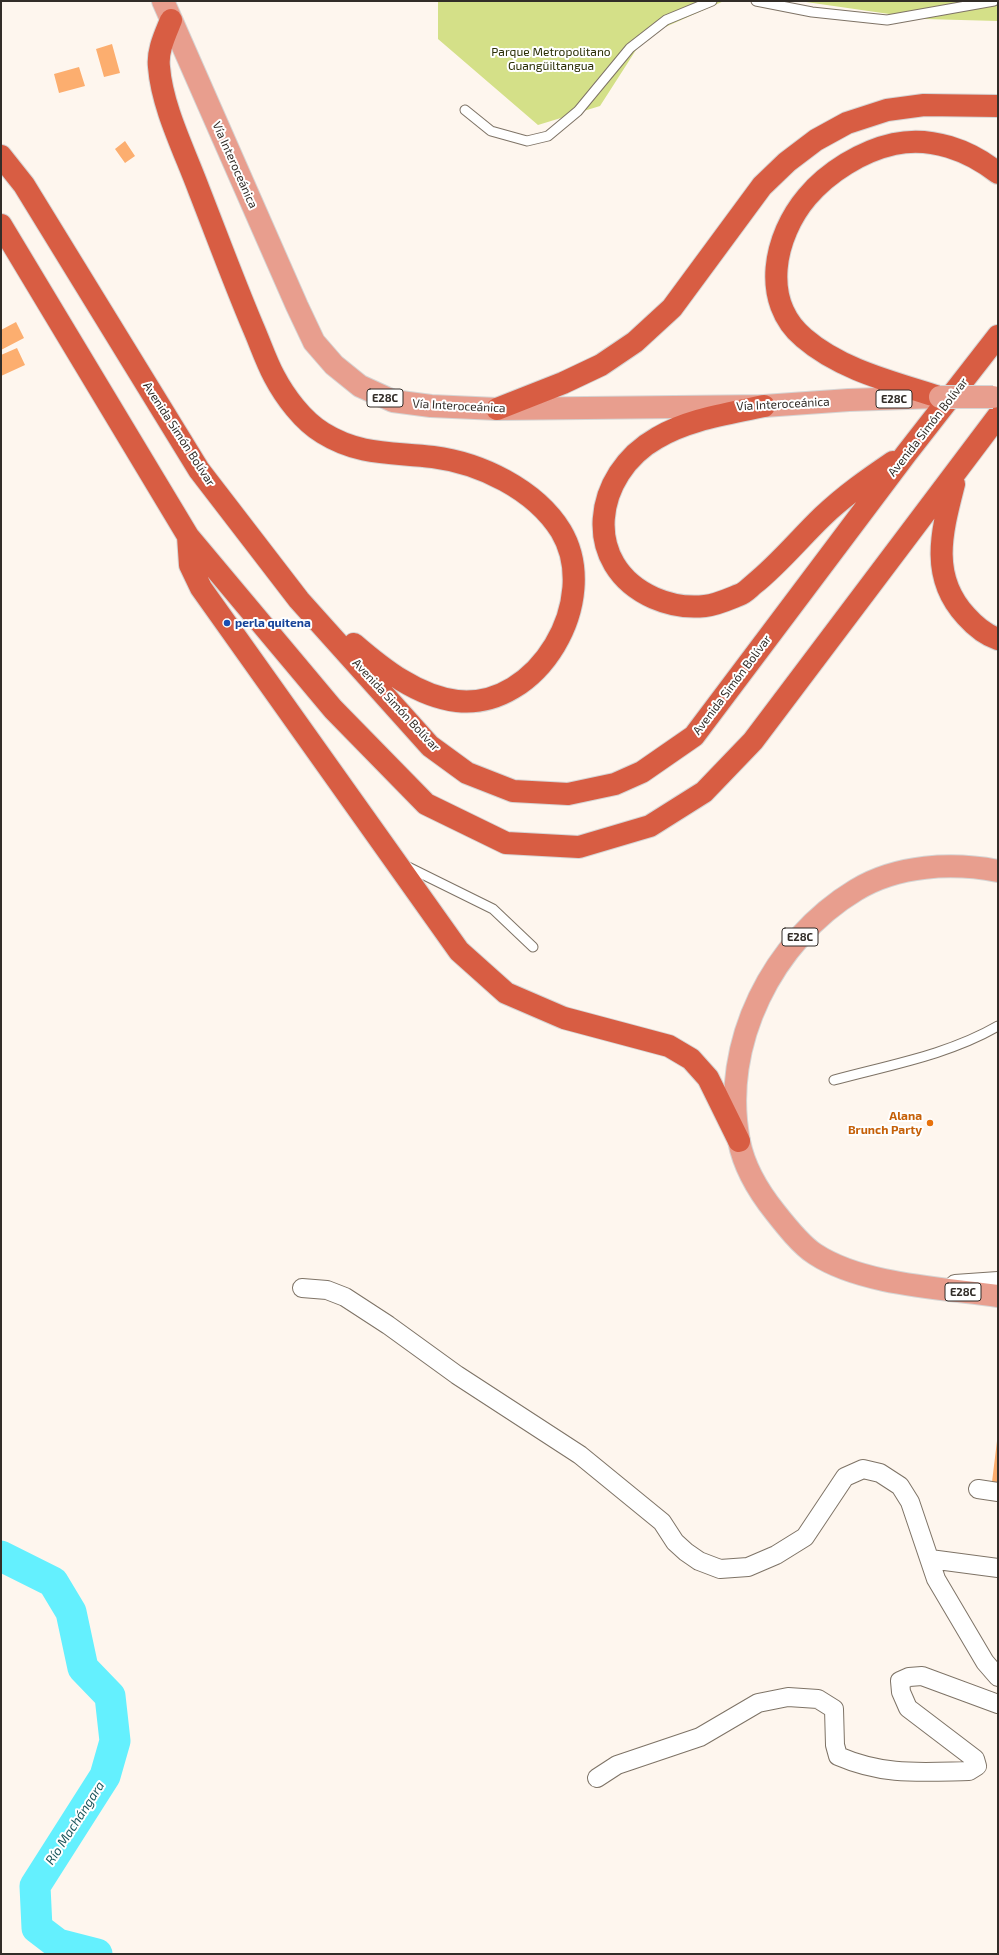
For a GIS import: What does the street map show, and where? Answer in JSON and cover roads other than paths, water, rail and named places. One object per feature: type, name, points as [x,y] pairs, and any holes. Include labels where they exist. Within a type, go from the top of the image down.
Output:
[{"type":"highway","points":[[167,11],[158,63],[165,97],[235,284],[274,376],[294,407],[322,432],[345,444],[373,452],[435,457],[472,466],[501,478],[527,496],[547,514],[561,532],[571,558],[573,584],[570,613],[549,656],[532,674],[508,690],[485,699],[459,701],[433,696],[405,682],[376,663],[299,600]]},
{"type":"highway","points":[[497,409],[563,383],[601,365],[635,342],[672,308],[762,186],[787,162],[816,140],[848,123],[887,110],[924,105],[998,106]]},
{"type":"highway","points":[[939,397],[856,369],[829,356],[803,338],[786,318],[777,295],[776,273],[781,245],[793,218],[807,197],[826,178],[869,152],[902,143],[916,142],[941,145],[964,151],[984,162],[998,173]]},
{"type":"highway","name":"Avenida Simón Bolívar","points":[[1,156],[24,185],[199,470],[299,600],[430,746],[467,773],[513,791],[568,794],[615,784],[642,772],[694,736],[906,454],[997,336]]},
{"type":"highway","points":[[1,225],[188,536],[333,709],[426,804],[506,843],[579,847],[650,826],[704,792],[753,741],[957,473],[998,416]]},
{"type":"highway","points":[[764,406],[680,427],[656,438],[625,464],[616,479],[605,505],[603,527],[606,546],[612,562],[622,576],[639,591],[664,602],[686,607],[706,606],[741,594],[766,574],[823,515],[854,488],[906,454]]},
{"type":"highway","points":[[957,473],[942,530],[941,556],[945,583],[956,606],[972,623],[998,639]]},
{"type":"highway","points":[[188,536],[190,565],[201,588],[459,951],[506,993],[564,1018],[669,1046],[691,1059],[708,1078],[739,1141]]},
{"type":"main road","name":"Vía Interoceánica","points":[[167,11],[314,342],[334,365],[360,386],[394,401],[431,406],[497,409],[764,406],[848,400],[998,397]]},
{"type":"main road","name":"E28C","points":[[998,871],[953,865],[917,869],[886,876],[856,890],[819,917],[798,940],[777,967],[762,990],[748,1023],[740,1053],[736,1110],[739,1141],[746,1165],[762,1195],[785,1225],[815,1254],[847,1270],[880,1280],[998,1296]]},
{"type":"street","points":[[929,1286],[998,1281]]},
{"type":"street","points":[[302,1288],[327,1290],[344,1297],[388,1325],[457,1375],[580,1455],[662,1522],[675,1542],[699,1561],[720,1569],[748,1567],[776,1555],[805,1537],[845,1477],[863,1469],[880,1473],[900,1486],[910,1502],[936,1579],[955,1614],[985,1662],[998,1677]]},
{"type":"street","points":[[978,1489],[998,1492]]},
{"type":"street","points":[[930,1559],[998,1568]]},
{"type":"street","points":[[597,1778],[617,1766],[700,1737],[758,1703],[788,1697],[818,1699],[834,1708],[835,1745],[838,1756],[860,1766],[902,1772],[969,1771],[977,1766],[975,1759],[908,1708],[901,1692],[900,1681],[909,1677],[922,1676],[998,1704]]},
{"type":"lane","points":[[465,110],[491,131],[527,141],[548,136],[578,111],[630,48],[666,20],[712,1]]},
{"type":"lane","points":[[756,1],[812,12],[887,20],[994,1]]},
{"type":"lane","points":[[397,862],[493,909],[533,947]]},
{"type":"lane","points":[[834,1080],[930,1055],[977,1038],[998,1026]]},
{"type":"waterway","name":"Río Machángara","points":[[1,1556],[53,1582],[71,1612],[83,1668],[110,1696],[115,1741],[105,1776],[35,1886],[37,1928],[58,1944],[97,1954]]},
{"type":"place","name":"perla quitena","points":[[227,623]]},
{"type":"place","name":"Alana Brunch Party","points":[[930,1123]]},
{"type":"park label","name":"Parque Metropolitano Guangüiltangua","points":[[551,59]]}]
